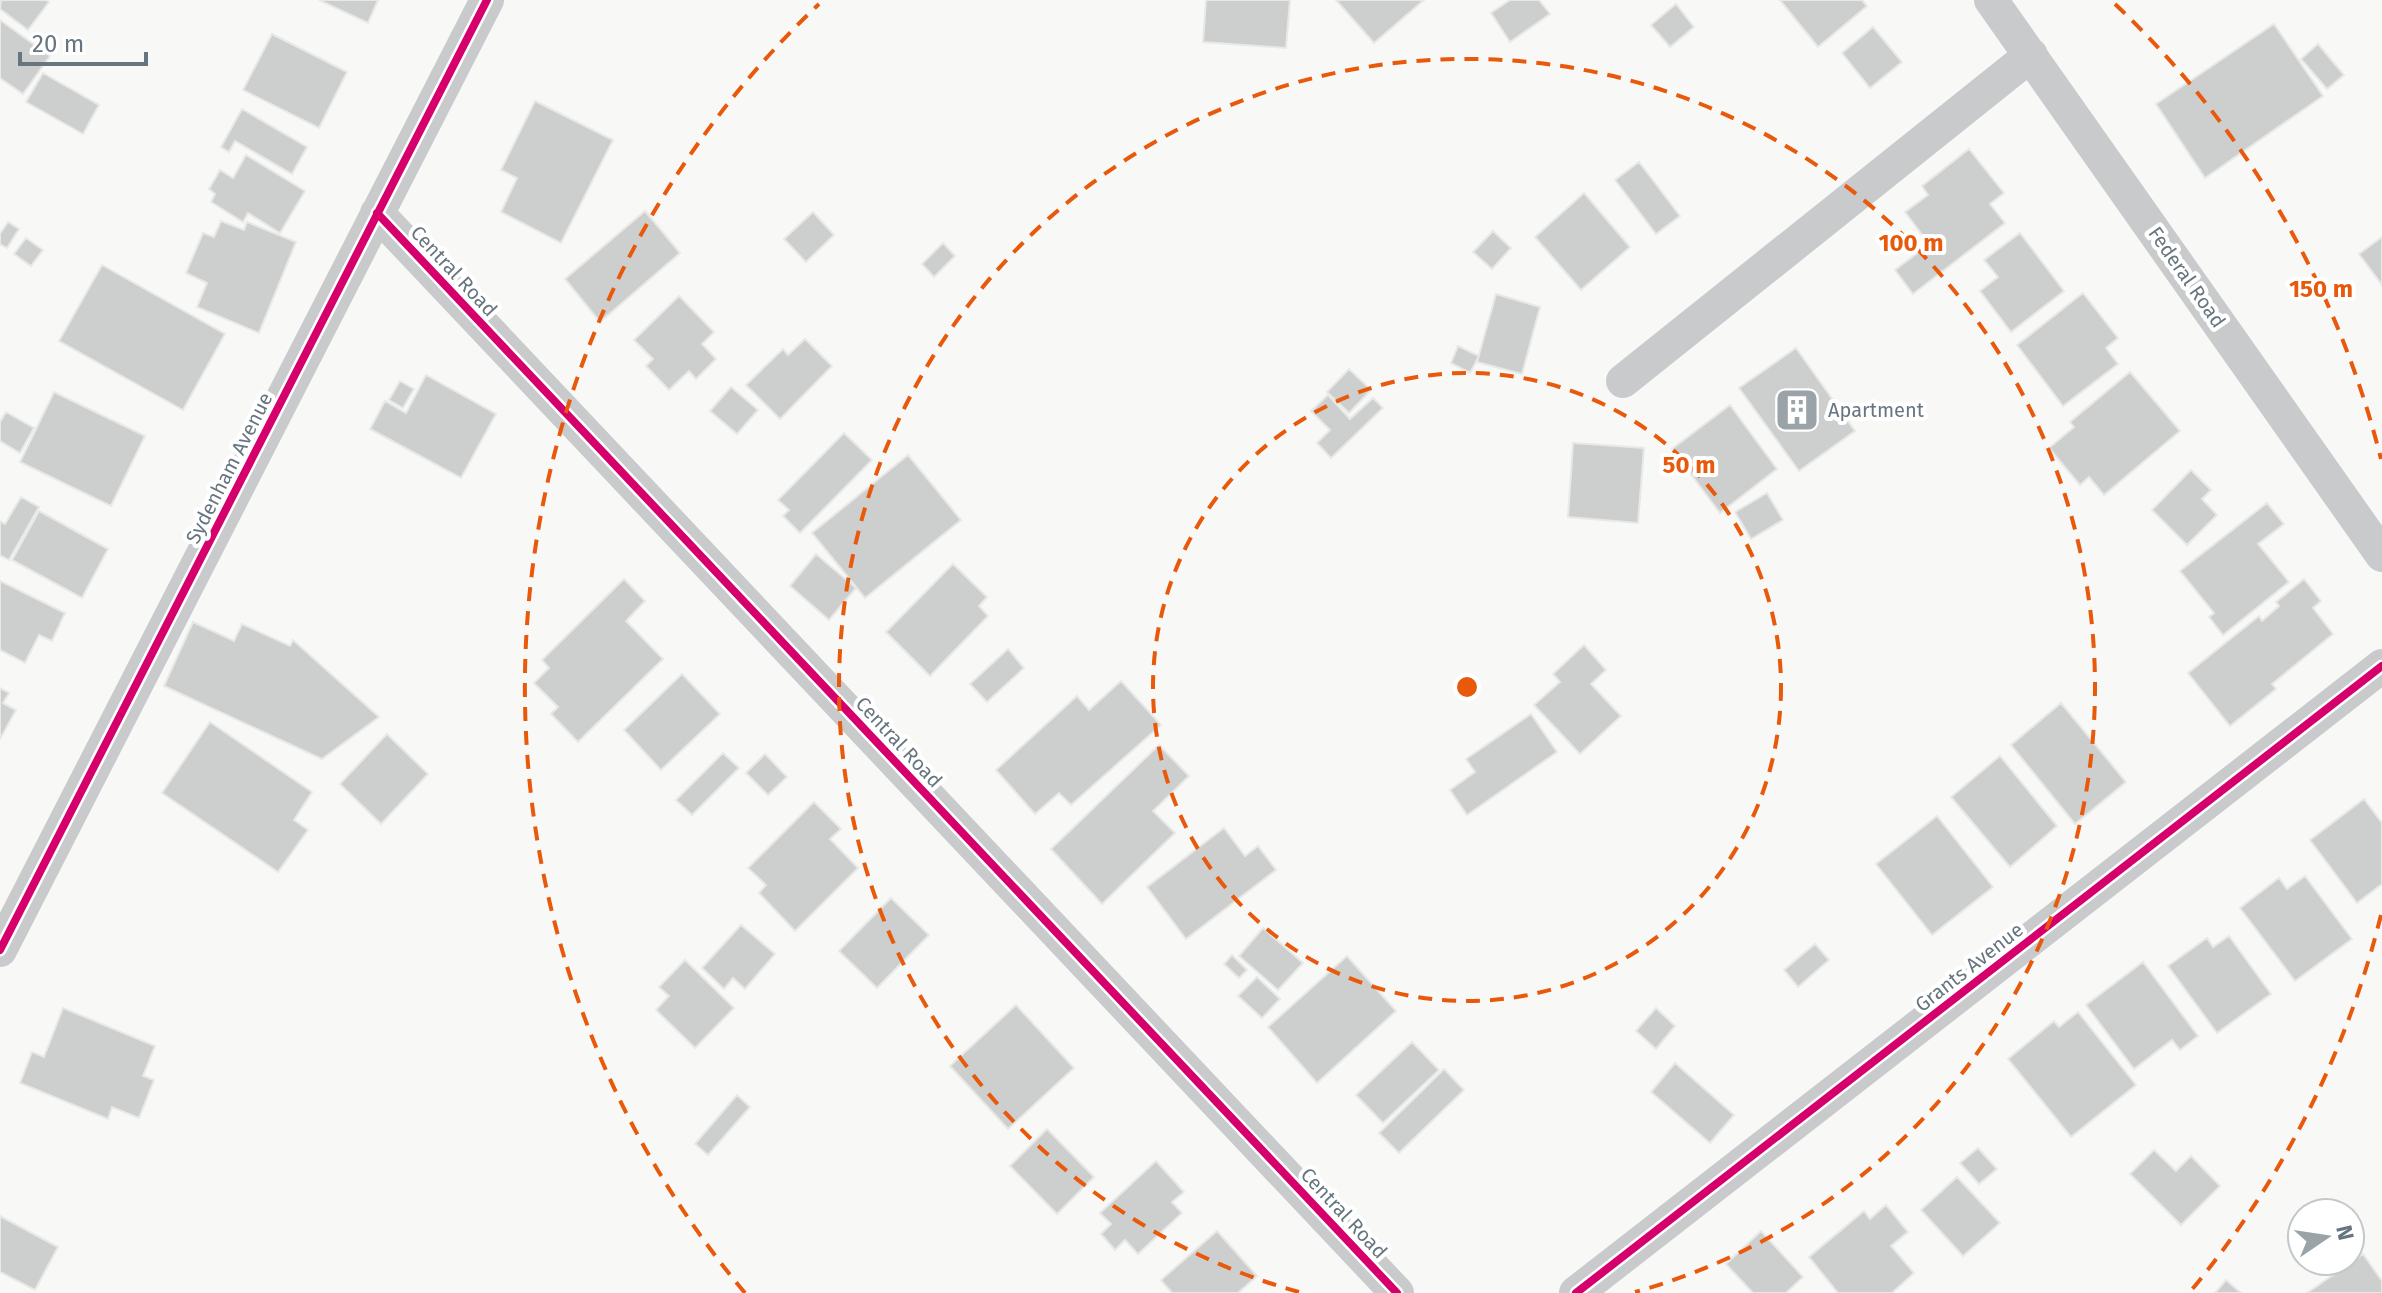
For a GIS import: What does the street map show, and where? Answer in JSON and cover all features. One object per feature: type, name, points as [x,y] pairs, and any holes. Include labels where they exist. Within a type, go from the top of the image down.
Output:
[{"type":"street","name":"Sydenham Avenue","points":[[0,950],[487,0]]},
{"type":"street","name":"Federal Road","points":[[1991,0],[2382,555]]},
{"type":"street","points":[[1623,381],[2031,55]]},
{"type":"street","name":"Central Road","points":[[377,213],[1397,1293]]},
{"type":"street","name":"Grants Avenue","points":[[1576,1293],[2382,666]]},
{"type":"building","points":[[1,0],[49,2],[28,30],[0,9]]},
{"type":"building","points":[[319,0],[378,0],[368,23]]},
{"type":"building","points":[[1206,0],[1290,0],[1286,48],[1203,42]]},
{"type":"building","points":[[1336,0],[1424,0],[1374,43]]},
{"type":"building","points":[[1510,0],[1539,0],[1550,14],[1510,42],[1491,13]]},
{"type":"building","points":[[1780,0],[1862,0],[1867,6],[1818,47]]},
{"type":"building","points":[[1676,4],[1694,27],[1670,47],[1651,25]]},
{"type":"building","points":[[0,20],[50,56],[23,94],[0,78]]},
{"type":"building","points":[[2274,24],[2323,96],[2205,178],[2156,104]]},
{"type":"building","points":[[1873,27],[1902,62],[1870,88],[1842,53]]},
{"type":"building","points":[[272,34],[347,72],[319,128],[243,90]]},
{"type":"building","points":[[2318,44],[2344,75],[2327,89],[2301,59]]},
{"type":"building","points":[[43,73],[99,105],[83,134],[26,102]]},
{"type":"building","points":[[535,101],[613,140],[561,243],[501,212],[517,178],[501,170]]},
{"type":"building","points":[[242,109],[307,147],[292,174],[235,141],[229,152],[221,147]]},
{"type":"building","points":[[1969,149],[2004,193],[1990,204],[2005,223],[1913,294],[1895,270],[1929,244],[1905,212],[1928,195],[1922,186]]},
{"type":"building","points":[[246,155],[305,191],[280,233],[248,213],[243,222],[211,202],[215,194],[209,189],[220,170],[233,178]]},
{"type":"building","points":[[1639,162],[1680,216],[1656,234],[1615,180]]},
{"type":"building","points":[[1584,193],[1630,247],[1581,290],[1535,237]]},
{"type":"building","points":[[645,211],[680,253],[600,322],[565,279]]},
{"type":"building","points":[[813,212],[834,235],[806,262],[784,239]]},
{"type":"building","points":[[221,221],[244,230],[247,222],[296,242],[259,333],[197,307],[207,283],[186,273],[203,233],[214,237]]},
{"type":"building","points":[[8,222],[19,229],[7,248],[0,244],[0,234]]},
{"type":"building","points":[[1493,231],[1511,248],[1492,269],[1473,252]]},
{"type":"building","points":[[2020,233],[2064,291],[2011,332],[1980,291],[1998,277],[1984,260]]},
{"type":"building","points":[[2382,237],[2382,285],[2359,254]]},
{"type":"building","points":[[26,238],[43,250],[31,266],[14,254]]},
{"type":"building","points":[[943,243],[955,256],[934,277],[922,264]]},
{"type":"building","points":[[102,265],[225,334],[183,410],[59,341]]},
{"type":"building","points":[[2083,293],[2118,338],[2106,348],[2118,364],[2063,406],[2017,345]]},
{"type":"building","points":[[1496,294],[1540,307],[1522,374],[1477,362]]},
{"type":"building","points":[[679,296],[714,332],[702,344],[716,359],[696,379],[689,371],[669,390],[646,366],[653,359],[634,340]]},
{"type":"building","points":[[805,339],[832,366],[780,419],[746,385],[783,349],[788,355]]},
{"type":"building","points":[[1458,346],[1479,356],[1470,373],[1451,363]]},
{"type":"building","name":"Apartment","points":[[1796,348],[1855,431],[1799,471],[1739,388]]},
{"type":"building","points":[[1349,369],[1371,390],[1349,413],[1327,392]]},
{"type":"building","points":[[2130,372],[2180,431],[2104,495],[2089,477],[2080,485],[2049,448],[2074,427],[2070,422]]},
{"type":"building","points":[[426,375],[496,414],[461,478],[370,429],[385,401],[406,413]]},
{"type":"building","points":[[400,381],[414,389],[403,408],[389,400]]},
{"type":"building","points":[[731,387],[758,410],[737,434],[710,411]]},
{"type":"building","points":[[54,392],[145,436],[111,506],[20,462]]},
{"type":"building","points":[[1328,395],[1350,419],[1373,398],[1383,408],[1331,458],[1317,443],[1330,430],[1311,411]]},
{"type":"building","points":[[1730,405],[1777,469],[1720,513],[1672,449]]},
{"type":"building","points":[[6,412],[34,428],[20,453],[0,441],[0,422]]},
{"type":"building","points":[[844,433],[872,460],[800,533],[783,516],[789,510],[778,500]]},
{"type":"building","points":[[1573,443],[1644,448],[1638,523],[1568,517]]},
{"type":"building","points":[[908,455],[961,520],[865,598],[812,533]]},
{"type":"building","points":[[2191,470],[2211,490],[2202,499],[2217,515],[2187,545],[2152,510]]},
{"type":"building","points":[[1767,493],[1783,520],[1751,539],[1735,512]]},
{"type":"building","points":[[21,497],[39,507],[9,560],[0,555],[0,521],[5,524]]},
{"type":"building","points":[[2267,503],[2284,524],[2258,544],[2289,582],[2223,635],[2209,617],[2214,613],[2180,571]]},
{"type":"building","points":[[39,511],[108,549],[82,598],[12,560]]},
{"type":"building","points":[[816,554],[856,588],[829,620],[790,586]]},
{"type":"building","points":[[953,564],[987,597],[979,606],[988,616],[930,676],[886,632]]},
{"type":"building","points":[[624,579],[645,601],[626,621],[663,659],[578,742],[551,714],[558,707],[534,683],[549,668],[542,660]]},
{"type":"building","points":[[2304,579],[2321,601],[2313,608],[2333,634],[2272,684],[2276,689],[2230,726],[2188,673],[2259,616],[2262,621],[2279,606],[2276,602]]},
{"type":"building","points":[[0,581],[65,613],[52,641],[39,635],[25,663],[0,650]]},
{"type":"building","points":[[193,622],[234,641],[242,624],[290,646],[293,640],[379,717],[322,759],[164,686]]},
{"type":"building","points":[[1584,645],[1606,670],[1591,684],[1621,716],[1580,754],[1534,705],[1560,682],[1553,674]]},
{"type":"building","points":[[1008,649],[1024,668],[987,702],[970,684]]},
{"type":"building","points":[[682,674],[720,714],[661,770],[624,730]]},
{"type":"building","points":[[1121,681],[1161,725],[1071,805],[1059,793],[1035,814],[996,770],[1077,696],[1089,710]]},
{"type":"building","points":[[0,688],[9,693],[3,703],[16,710],[0,739]]},
{"type":"building","points":[[2061,703],[2126,782],[2075,824],[2011,745]]},
{"type":"building","points":[[1531,714],[1557,752],[1467,815],[1450,790],[1475,772],[1466,759]]},
{"type":"building","points":[[210,722],[312,792],[294,820],[308,830],[278,872],[162,793]]},
{"type":"building","points":[[387,734],[428,774],[381,824],[340,784]]},
{"type":"building","points":[[1159,745],[1189,776],[1153,811],[1175,833],[1102,904],[1051,849]]},
{"type":"building","points":[[723,753],[739,768],[692,815],[676,800]]},
{"type":"building","points":[[765,754],[787,777],[768,795],[746,773]]},
{"type":"building","points":[[2000,756],[2057,826],[2010,867],[1951,797]]},
{"type":"building","points":[[2364,799],[2382,823],[2382,884],[2357,903],[2310,840]]},
{"type":"building","points":[[814,802],[841,829],[830,839],[858,868],[795,931],[759,893],[766,885],[748,868]]},
{"type":"building","points":[[1937,816],[1993,887],[1932,935],[1876,864]]},
{"type":"building","points":[[1224,828],[1245,856],[1258,846],[1276,870],[1186,939],[1147,887]]},
{"type":"building","points":[[2305,876],[2352,939],[2295,981],[2240,908],[2279,878],[2287,889]]},
{"type":"building","points":[[891,898],[929,935],[877,988],[839,951]]},
{"type":"building","points":[[741,925],[775,954],[745,989],[733,978],[724,989],[702,968]]},
{"type":"building","points":[[1263,928],[1303,963],[1278,990],[1239,956]]},
{"type":"building","points":[[2229,936],[2271,994],[2217,1033],[2168,966],[2207,938],[2213,947]]},
{"type":"building","points":[[1815,944],[1829,960],[1798,987],[1784,970]]},
{"type":"building","points":[[1232,955],[1247,970],[1239,978],[1224,964]]},
{"type":"building","points":[[1347,956],[1396,1011],[1317,1083],[1268,1027]]},
{"type":"building","points":[[685,960],[734,1008],[695,1048],[656,1010],[669,996],[659,987]]},
{"type":"building","points":[[2143,962],[2198,1036],[2180,1050],[2172,1040],[2134,1069],[2086,1005]]},
{"type":"building","points":[[1257,977],[1280,999],[1262,1018],[1238,996]]},
{"type":"building","points":[[1016,1005],[1074,1068],[1008,1129],[950,1066]]},
{"type":"building","points":[[63,1008],[155,1046],[143,1076],[154,1080],[139,1118],[112,1107],[108,1119],[20,1083],[32,1052],[44,1057]]},
{"type":"building","points":[[1656,1008],[1675,1026],[1656,1049],[1636,1031]]},
{"type":"building","points":[[2078,1012],[2136,1085],[2071,1137],[2008,1059],[2054,1021],[2059,1027]]},
{"type":"building","points":[[1412,1042],[1439,1070],[1383,1123],[1356,1095]]},
{"type":"building","points":[[1675,1063],[1734,1115],[1710,1143],[1651,1092]]},
{"type":"building","points":[[1444,1069],[1464,1090],[1399,1153],[1379,1133]]},
{"type":"building","points":[[737,1095],[750,1107],[708,1155],[695,1144]]},
{"type":"building","points":[[1047,1129],[1094,1177],[1057,1214],[1010,1166]]},
{"type":"building","points":[[1978,1148],[1997,1169],[1979,1184],[1960,1163]]},
{"type":"building","points":[[2154,1150],[2176,1171],[2191,1156],[2220,1186],[2181,1225],[2130,1174]]},
{"type":"building","points":[[1156,1161],[1184,1192],[1172,1202],[1182,1213],[1138,1254],[1125,1240],[1115,1250],[1101,1234],[1111,1224],[1100,1213]]},
{"type":"building","points":[[1957,1177],[2000,1223],[1963,1256],[1921,1210]]},
{"type":"building","points":[[1886,1205],[1908,1232],[1891,1246],[1914,1273],[1892,1293],[1838,1293],[1809,1257],[1864,1211],[1870,1219]]},
{"type":"building","points":[[0,1216],[58,1247],[35,1290],[0,1272]]},
{"type":"building","points":[[1217,1231],[1257,1276],[1238,1293],[1172,1293],[1161,1280]]},
{"type":"building","points":[[1761,1231],[1803,1277],[1786,1293],[1753,1293],[1726,1264]]},
{"type":"building","points":[[2366,1258],[2382,1281],[2382,1293],[2307,1293],[2330,1277],[2366,1277]]},
{"type":"building","points":[[2226,1280],[2241,1293],[2215,1293]]},
{"type":"cycle path","points":[[0,950],[487,0]]},
{"type":"cycle path","points":[[377,213],[1397,1293]]},
{"type":"cycle path","points":[[1576,1293],[2382,666]]},
{"type":"place","name":"Apartment","points":[[1797,410]]}]
